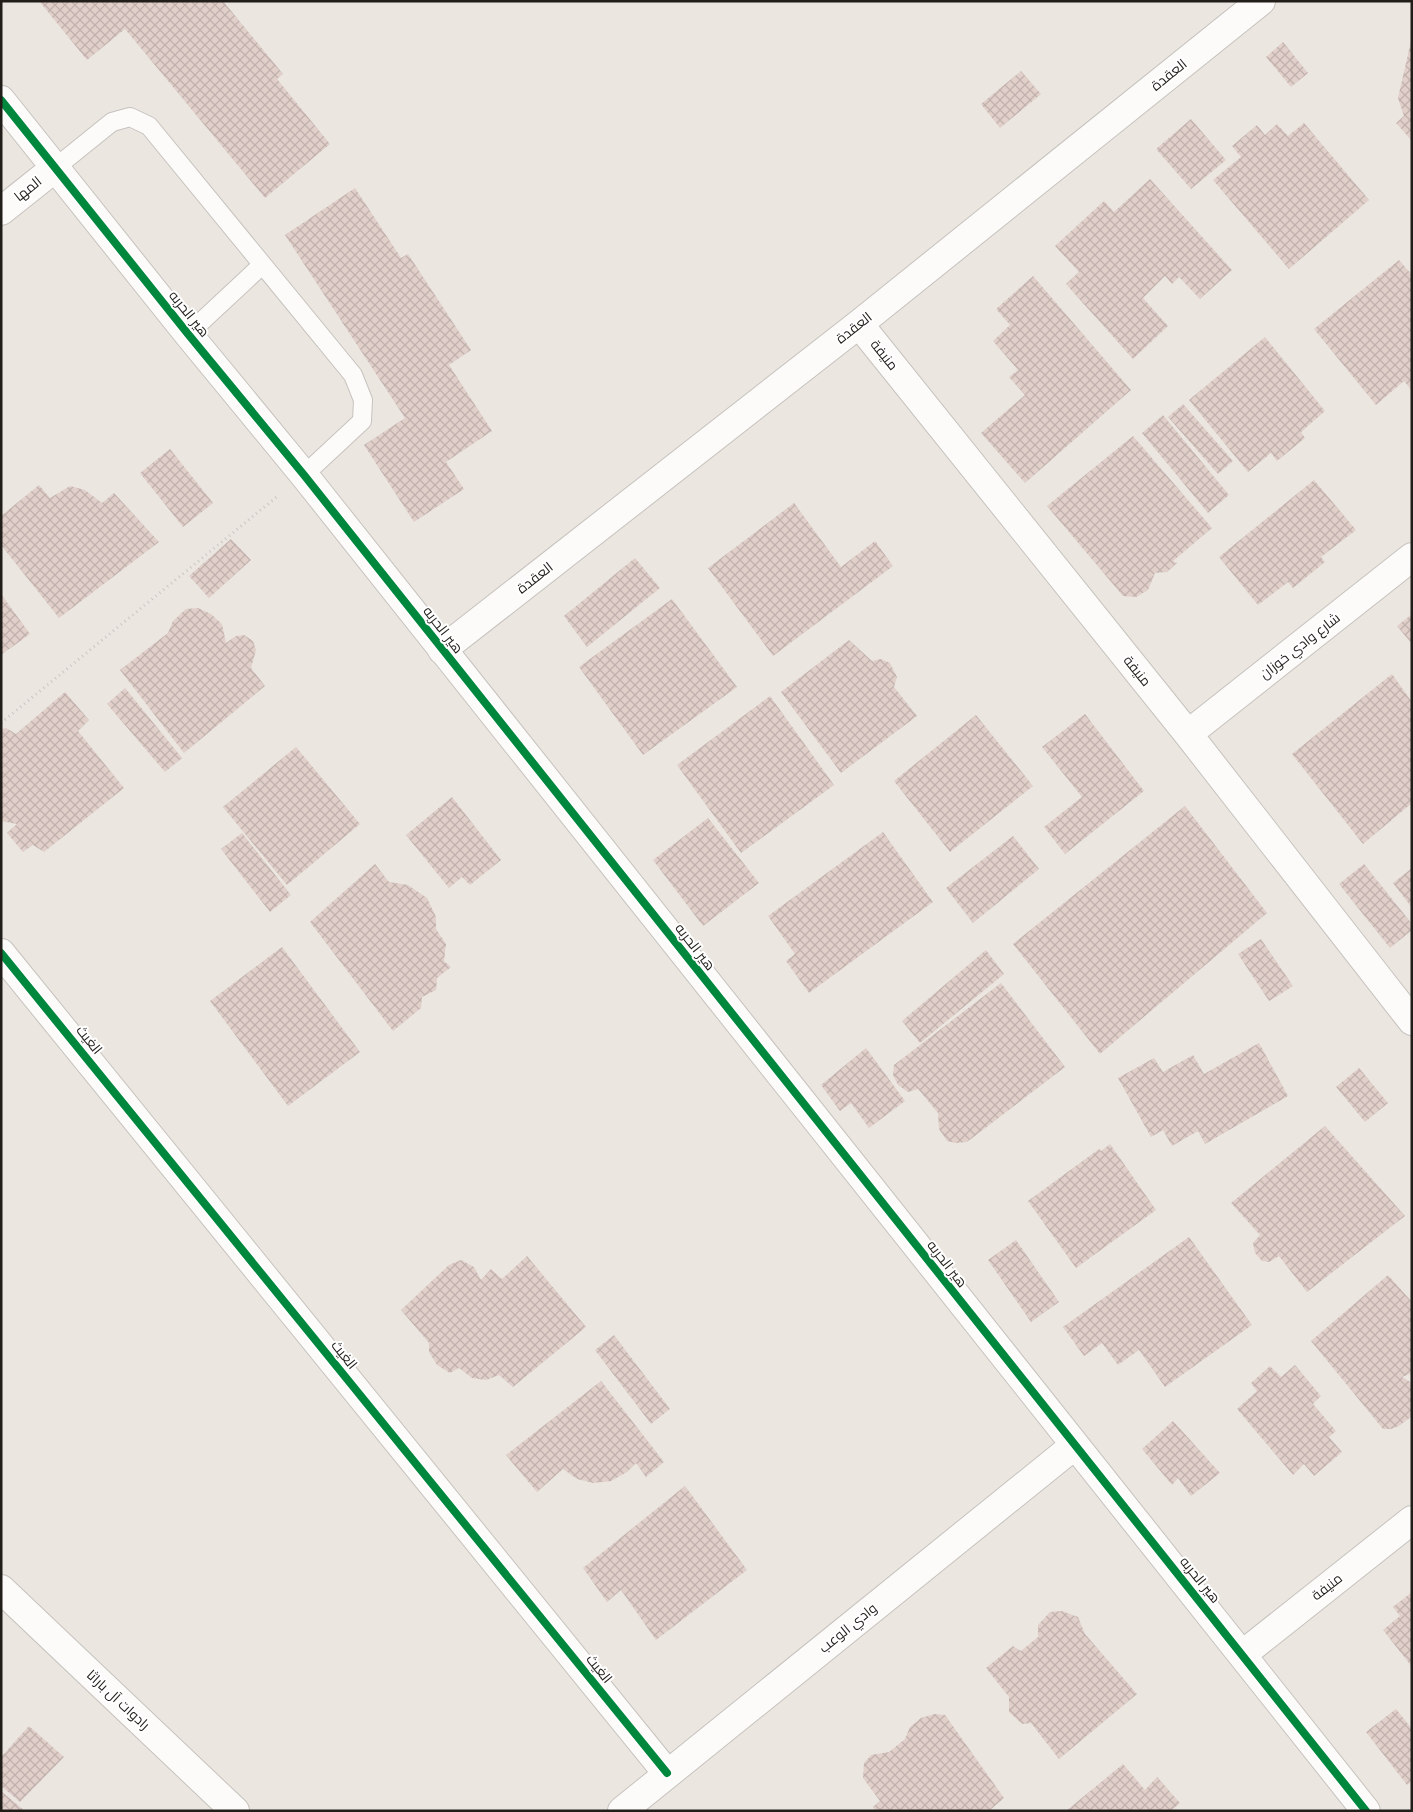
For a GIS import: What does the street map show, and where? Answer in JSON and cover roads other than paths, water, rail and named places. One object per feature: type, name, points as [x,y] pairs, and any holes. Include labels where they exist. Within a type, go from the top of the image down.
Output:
[{"type":"street","name":"العقدة","points":[[442,650],[859,324],[1261,1]]},
{"type":"street","name":"هير الحربه","points":[[1,100],[188,334],[304,475],[1366,1811]]},
{"type":"street","name":"المها","points":[[1,211],[55,168]]},
{"type":"street","name":"منيفة","points":[[859,324],[1188,734],[1412,1022]]},
{"type":"street","name":"شارع وادي خوزان","points":[[1188,734],[1412,557]]},
{"type":"street","name":"الغيث","points":[[1,953],[668,1773]]},
{"type":"street","name":"وادي الوعب","points":[[622,1811],[1075,1446]]},
{"type":"street","name":"منيفة","points":[[1243,1654],[1412,1520]]},
{"type":"street","name":"رادوات آل باراثا","points":[[1,1589],[231,1809]]},
{"type":"lane","points":[[55,168],[112,122],[130,117],[149,126],[353,375],[363,400],[362,421],[304,475]]},
{"type":"lane","points":[[188,334],[262,265]]}]
